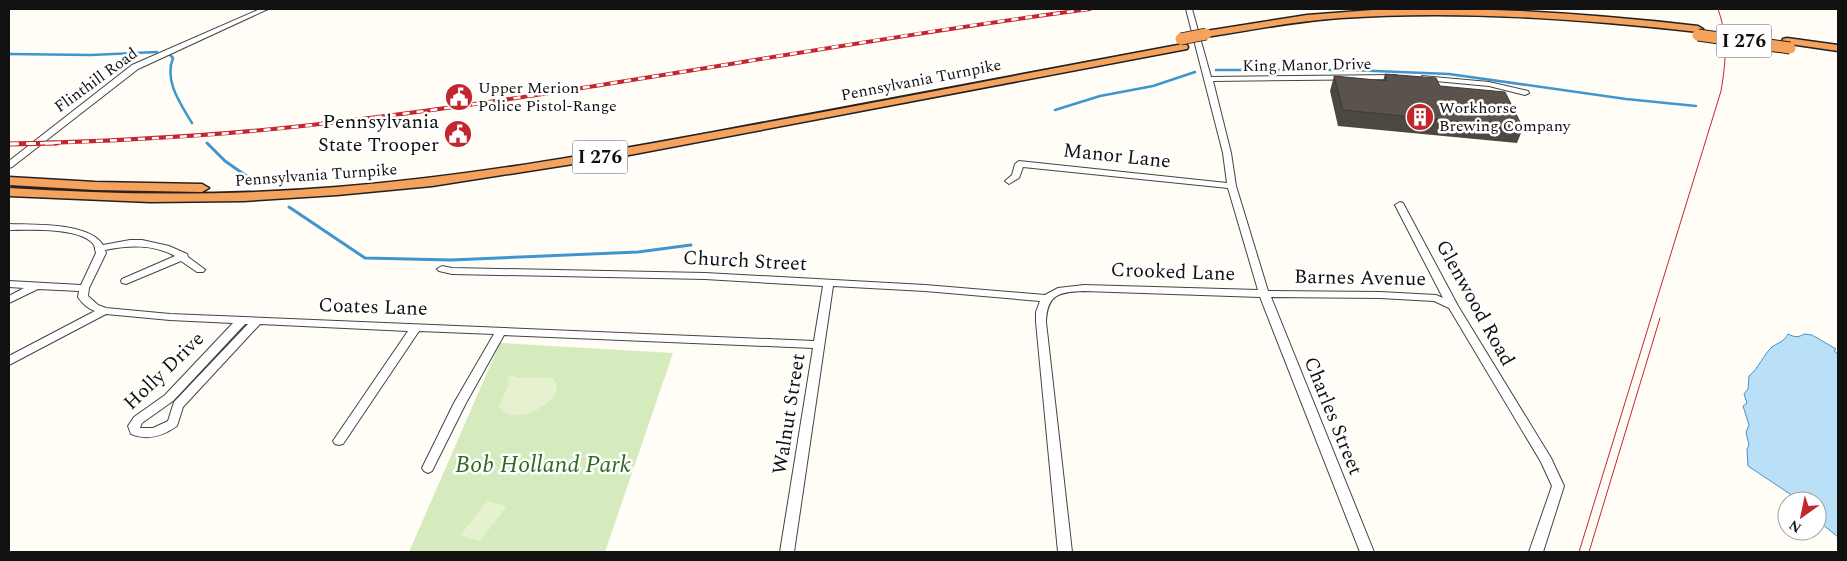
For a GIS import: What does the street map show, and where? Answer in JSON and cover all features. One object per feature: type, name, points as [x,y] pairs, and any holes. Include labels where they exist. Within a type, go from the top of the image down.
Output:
[{"type":"highway","name":"Pennsylvania Turnpike","points":[[9,192],[105,197],[225,197],[356,190],[464,178],[597,157],[1207,38],[1291,25],[1377,16],[1464,15],[1560,20],[1698,32],[1789,44],[1838,48]]},
{"type":"highway","name":"Pennsylvania Turnpike","points":[[9,181],[95,186],[207,188],[330,182],[434,172],[611,145],[1182,43]]},
{"type":"highway","name":"Pennsylvania Turnpike","points":[[1789,44],[1838,54]]},
{"type":"street","name":"Flinthill Road","points":[[9,165],[135,67],[265,9]]},
{"type":"street","name":"Crooked Lane","points":[[1046,298],[1057,291],[1084,288],[1264,293],[1232,186],[1227,153],[1189,9]]},
{"type":"street","name":"King Manor Drive","points":[[1209,80],[1404,77]]},
{"type":"street","points":[[1412,77],[1482,83],[1525,94]]},
{"type":"street","name":"Manor Lane","points":[[1009,181],[1016,176],[1019,164],[1232,186]]},
{"type":"street","name":"Glenwood Road","points":[[1400,205],[1453,306],[1547,461],[1558,486],[1536,552]]},
{"type":"street","points":[[9,227],[79,232],[95,239],[101,248],[100,258],[84,288],[9,284]]},
{"type":"street","points":[[101,248],[142,242],[160,245],[184,256],[200,270]]},
{"type":"street","points":[[126,281],[184,256]]},
{"type":"street","name":"Church Street","points":[[442,269],[452,271],[705,276],[829,282],[1046,298]]},
{"type":"street","name":"Walnut Street","points":[[787,552],[829,282]]},
{"type":"street","points":[[9,300],[35,286]]},
{"type":"street","name":"Coates Lane","points":[[84,288],[84,297],[88,303],[104,311],[170,317],[819,345]]},
{"type":"street","name":"Barnes Avenue","points":[[1264,293],[1436,298],[1453,306]]},
{"type":"street","name":"Charles Street","points":[[1264,293],[1367,552]]},
{"type":"street","points":[[1046,298],[1040,309],[1065,552]]},
{"type":"street","points":[[9,361],[104,311]]},
{"type":"street","name":"Holly Drive","points":[[242,320],[169,398],[138,420],[134,426],[135,431],[141,435],[149,434],[165,429],[173,423],[178,405],[258,320]]},
{"type":"street","points":[[339,441],[416,327]]},
{"type":"street","points":[[428,468],[460,403],[501,331]]},
{"type":"green space","name":"Bob Holland Park","points":[[500,343],[673,353],[605,552],[409,552]]},
{"type":"green space","points":[[512,375],[517,378],[553,378],[557,384],[555,396],[543,406],[528,414],[512,415],[505,413],[499,407],[509,384],[507,378]]},
{"type":"green space","points":[[487,501],[507,506],[480,541],[460,536]]},
{"type":"water","points":[[1788,334],[1796,337],[1804,334],[1812,335],[1836,349],[1834,351],[1838,354],[1838,537],[1827,528],[1827,491],[1786,491],[1748,466],[1747,449],[1749,445],[1746,432],[1749,425],[1743,406],[1747,403],[1744,394],[1748,389],[1749,376],[1769,350]]},
{"type":"building","points":[[1385,74],[1436,78],[1440,86],[1505,92],[1523,128],[1343,110],[1334,76],[1387,81]]},
{"type":"waterway","points":[[9,54],[91,55],[157,52]]},
{"type":"waterway","points":[[169,54],[173,58],[170,75],[172,83],[192,123]]},
{"type":"waterway","points":[[1216,70],[1351,70],[1449,74],[1626,99],[1696,106]]},
{"type":"waterway","points":[[1055,110],[1100,96],[1153,86],[1195,72]]},
{"type":"waterway","points":[[207,143],[225,161],[248,177]]},
{"type":"waterway","points":[[289,207],[365,258],[451,260],[638,252],[691,245]]},
{"type":"tram line","points":[[1579,552],[1721,91],[1725,40],[1718,9]]},
{"type":"tram line","points":[[1589,552],[1660,318]]},
{"type":"railway","points":[[15,144],[210,135],[289,128],[519,98],[995,22],[1090,9]]},
{"type":"railway","points":[[15,144],[57,143]]},
{"type":"railway","points":[[9,144],[15,144]]},
{"type":"place","name":"Upper Merion Police Pistol-Range","points":[[459,97]]},
{"type":"place","name":"Workhorse Brewing Company","points":[[1420,117]]},
{"type":"place","name":"Pennsylvania State Trooper","points":[[458,134]]}]
